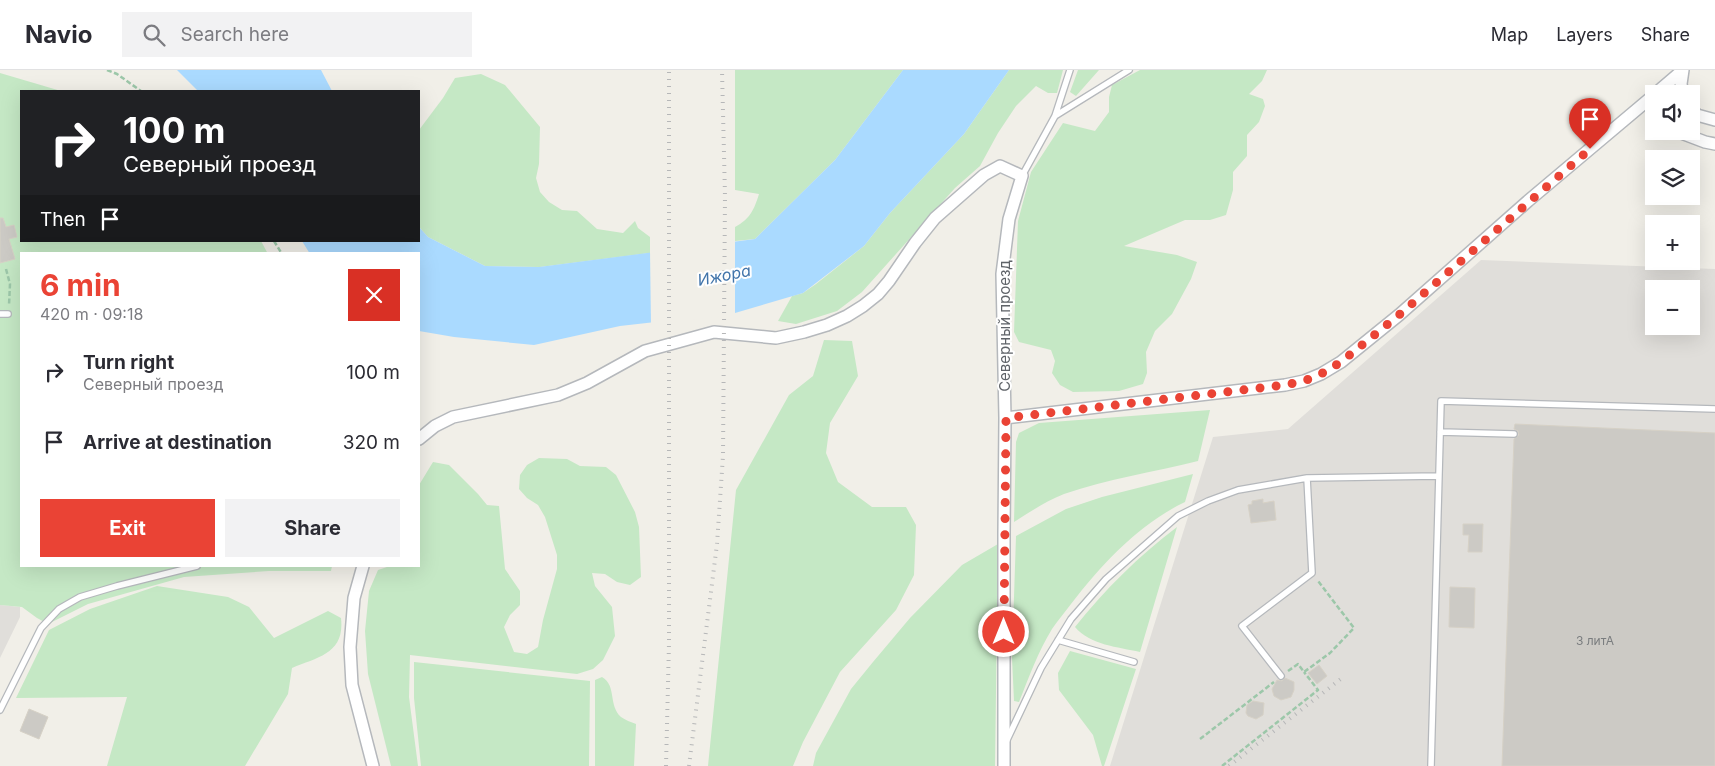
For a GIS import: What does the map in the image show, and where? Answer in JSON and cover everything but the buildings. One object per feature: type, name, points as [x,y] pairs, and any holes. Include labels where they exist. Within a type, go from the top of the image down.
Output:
[{"type":"street","points":[[1666,84],[1683,70]]},
{"type":"street","points":[[1681,85],[1683,70]]},
{"type":"street","points":[[1006,418],[1285,385],[1304,381],[1321,374],[1341,362],[1399,315],[1528,201],[1645,106]]},
{"type":"street","points":[[1700,116],[1715,120]]},
{"type":"street","points":[[1700,140],[1715,144]]},
{"type":"street","points":[[420,438],[435,426],[453,417],[558,396],[587,383],[645,350],[714,332],[776,338],[828,325],[847,316],[878,294],[935,218],[984,175],[1000,166],[1022,176]]},
{"type":"street","name":"Северный проезд","points":[[1004,766],[1006,418],[1002,274],[1009,219],[1022,176]]},
{"type":"street","points":[[363,567],[354,598],[350,647],[352,684],[373,766]]},
{"type":"lane","points":[[1022,176],[1055,116],[1070,70]]},
{"type":"lane","points":[[1055,116],[1129,70]]},
{"type":"lane","points":[[0,314],[8,314]]},
{"type":"lane","points":[[1431,766],[1441,401],[1715,409]]},
{"type":"lane","points":[[1440,432],[1514,434]]},
{"type":"lane","points":[[1004,746],[1041,668],[1071,619],[1106,579],[1178,516],[1208,501],[1238,490],[1307,478],[1438,476]]},
{"type":"lane","points":[[1281,676],[1242,626],[1312,573],[1307,478]]},
{"type":"lane","points":[[0,710],[41,628],[58,609],[89,595],[193,567]]},
{"type":"lane","points":[[1058,640],[1134,662]]},
{"type":"path","points":[[107,70],[117,74],[140,90]]},
{"type":"path","points":[[6,269],[10,284],[8,314]]},
{"type":"path","points":[[1312,573],[1354,628]]},
{"type":"path","points":[[1222,766],[1318,690],[1304,672]]},
{"type":"shaded area","points":[[1481,260],[1645,266],[1645,270],[1715,269],[1715,766],[1110,766],[1213,437],[1288,429]]},
{"type":"shaded area","points":[[0,605],[20,607],[20,617],[0,658]]},
{"type":"green space","points":[[735,70],[903,70],[835,160],[755,239],[735,241],[735,227],[751,214],[759,194],[735,190]]},
{"type":"green space","points":[[1009,70],[1063,70],[1057,93],[1048,93],[1036,86],[1016,106],[998,133],[980,166],[955,188],[862,292],[837,311],[796,324],[778,321],[792,296],[803,293],[816,284],[864,246],[890,213],[964,134]]},
{"type":"green space","points":[[1078,70],[1099,70],[1076,96],[1070,92]]},
{"type":"green space","points":[[1140,70],[1267,70],[1262,81],[1249,94],[1263,99],[1265,106],[1259,122],[1247,135],[1247,156],[1233,172],[1233,190],[1226,215],[1210,220],[1185,220],[1124,246],[1177,255],[1197,262],[1191,279],[1172,314],[1155,331],[1146,352],[1147,373],[1143,384],[1119,391],[1073,392],[1060,385],[1052,373],[1055,361],[1051,350],[1019,342],[1014,332],[1018,221],[1031,172],[1063,123],[1095,131],[1109,112],[1109,97],[1112,85]]},
{"type":"green space","points":[[0,73],[58,90],[20,90],[20,242],[262,242],[267,252],[20,252],[20,567],[332,567],[331,571],[269,571],[184,577],[88,604],[48,624],[22,607],[0,605]]},
{"type":"green space","points":[[481,74],[505,85],[540,127],[539,164],[536,178],[540,192],[549,202],[562,210],[577,211],[597,229],[623,233],[635,221],[638,228],[650,237],[650,253],[540,267],[485,266],[428,237],[420,228],[420,129],[455,78]]},
{"type":"green space","points":[[824,340],[852,341],[858,376],[830,423],[826,453],[838,482],[872,507],[906,507],[916,525],[914,575],[896,610],[840,672],[803,742],[793,766],[708,766],[736,490],[789,395],[813,376]]},
{"type":"green space","points":[[1210,410],[1198,461],[1114,480],[1064,494],[1044,503],[1014,522],[1016,442],[1019,433],[1039,423]]},
{"type":"green space","points":[[539,458],[567,459],[580,466],[606,467],[616,475],[635,512],[639,527],[641,577],[630,585],[617,582],[605,574],[592,573],[595,586],[612,607],[615,636],[603,660],[593,669],[577,674],[410,655],[409,697],[418,766],[391,766],[368,674],[365,631],[369,591],[378,570],[387,567],[420,567],[420,483],[433,462],[449,465],[487,505],[499,506],[505,569],[520,591],[520,605],[510,615],[504,627],[514,652],[527,654],[538,647],[543,620],[557,569],[557,555],[545,517],[538,505],[527,498],[519,489],[520,475],[527,465]]},
{"type":"green space","points":[[1193,474],[1185,502],[1152,522],[1122,546],[1095,574],[1071,604],[1047,638],[1019,702],[1014,701],[1012,658],[1016,536],[1066,509],[1102,497]]},
{"type":"green space","points":[[1177,527],[1140,652],[1096,642],[1081,633],[1075,627],[1098,599],[1136,561]]},
{"type":"green space","points":[[998,544],[995,766],[813,766],[816,753],[851,689],[873,662],[910,618],[962,565]]},
{"type":"green space","points":[[157,586],[228,597],[249,607],[274,638],[328,611],[341,618],[339,639],[334,646],[320,657],[292,668],[288,694],[245,766],[107,766],[127,697],[16,698],[49,630],[90,609]]},
{"type":"green space","points":[[1070,651],[1136,669],[1104,766],[1102,766],[1093,735],[1059,690],[1058,673]]},
{"type":"green space","points":[[414,662],[590,681],[589,766],[421,766],[414,698]]},
{"type":"green space","points":[[602,677],[609,685],[617,712],[621,717],[636,724],[634,766],[595,766],[595,680]]},
{"type":"water","points":[[177,70],[321,70],[331,90],[197,90]]},
{"type":"water","name":"Ижора","points":[[903,70],[1009,70],[964,134],[890,213],[864,246],[803,293],[735,313],[620,326],[534,345],[454,337],[420,331],[420,252],[309,252],[303,242],[420,242],[420,228],[428,237],[485,266],[539,267],[755,239],[835,160]]},
{"type":"pier","points":[[735,239],[735,315],[651,325],[650,251]]},
{"type":"railway","points":[[666,766],[669,643],[669,70]]},
{"type":"railway","points":[[689,766],[717,544],[723,456],[725,196],[722,70]]},
{"type":"railway","points":[[1229,766],[1342,678]]},
{"type":"route","points":[[1004,632],[1006,418],[1285,385],[1304,381],[1321,374],[1341,362],[1399,315],[1590,149]]}]
